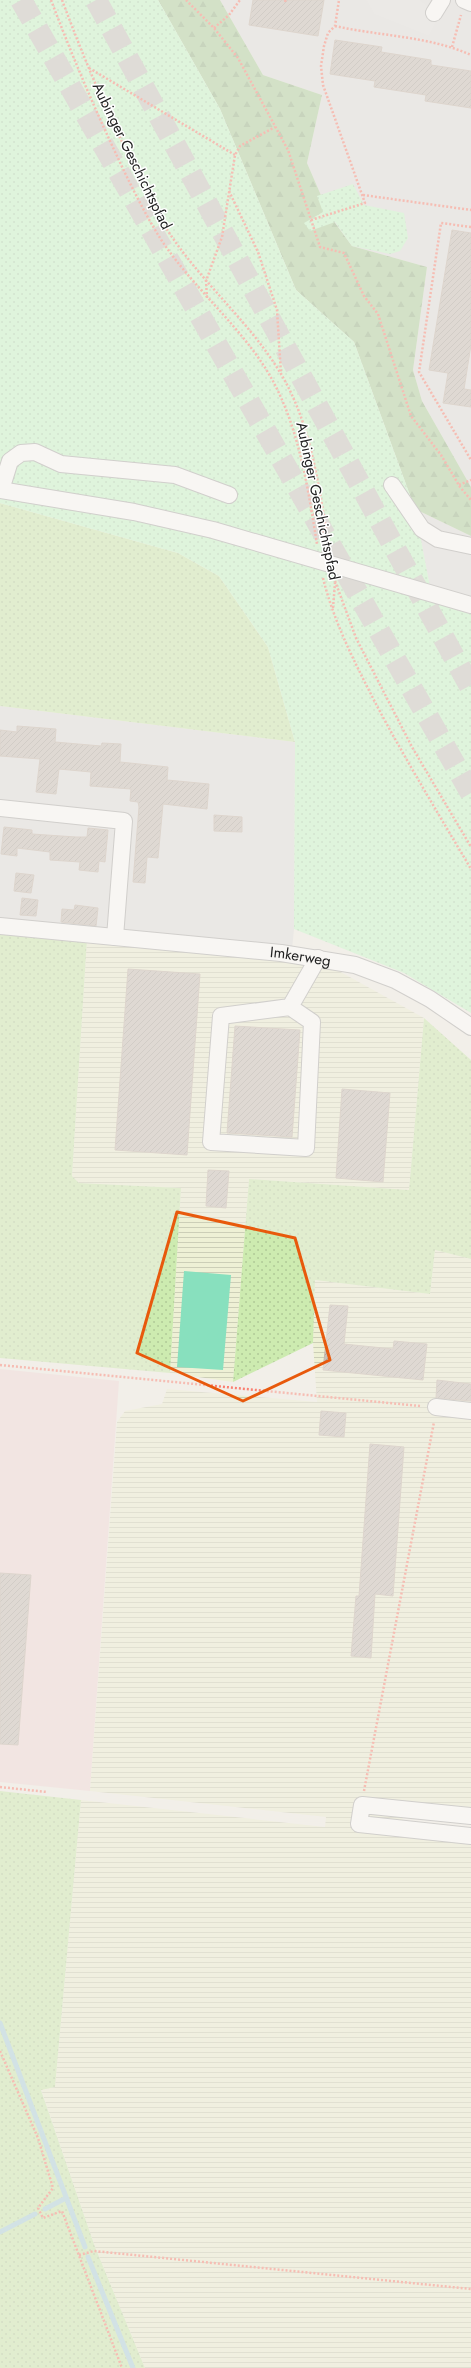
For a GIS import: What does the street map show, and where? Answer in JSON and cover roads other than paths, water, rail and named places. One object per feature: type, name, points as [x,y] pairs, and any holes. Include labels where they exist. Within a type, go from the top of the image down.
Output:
[{"type":"street","points":[[229,495],[176,475],[61,464],[35,452],[21,452],[10,461],[0,490],[134,512],[213,530],[471,605]]},
{"type":"street","points":[[392,485],[422,529],[438,539],[471,546]]},
{"type":"street","points":[[0,808],[124,821],[115,937]]},
{"type":"street","name":"Imkerweg","points":[[0,926],[318,958],[355,965],[395,980],[430,999],[471,1027]]},
{"type":"street","points":[[290,1008],[318,958]]},
{"type":"street","points":[[290,1008],[312,1022],[306,1148],[211,1142],[221,1016],[290,1008]]},
{"type":"street","points":[[436,1407],[471,1411]]},
{"type":"street","points":[[471,1816],[362,1805],[359,1824],[471,1836]]},
{"type":"waterway","points":[[0,2023],[85,2247]]},
{"type":"waterway","points":[[45,2209],[66,2198]]},
{"type":"waterway","points":[[0,2232],[35,2214]]},
{"type":"waterway","points":[[88,2257],[133,2368]]},
{"type":"tunnel","points":[[21,0],[471,793]]},
{"type":"tunnel","points":[[96,0],[471,688]]}]
